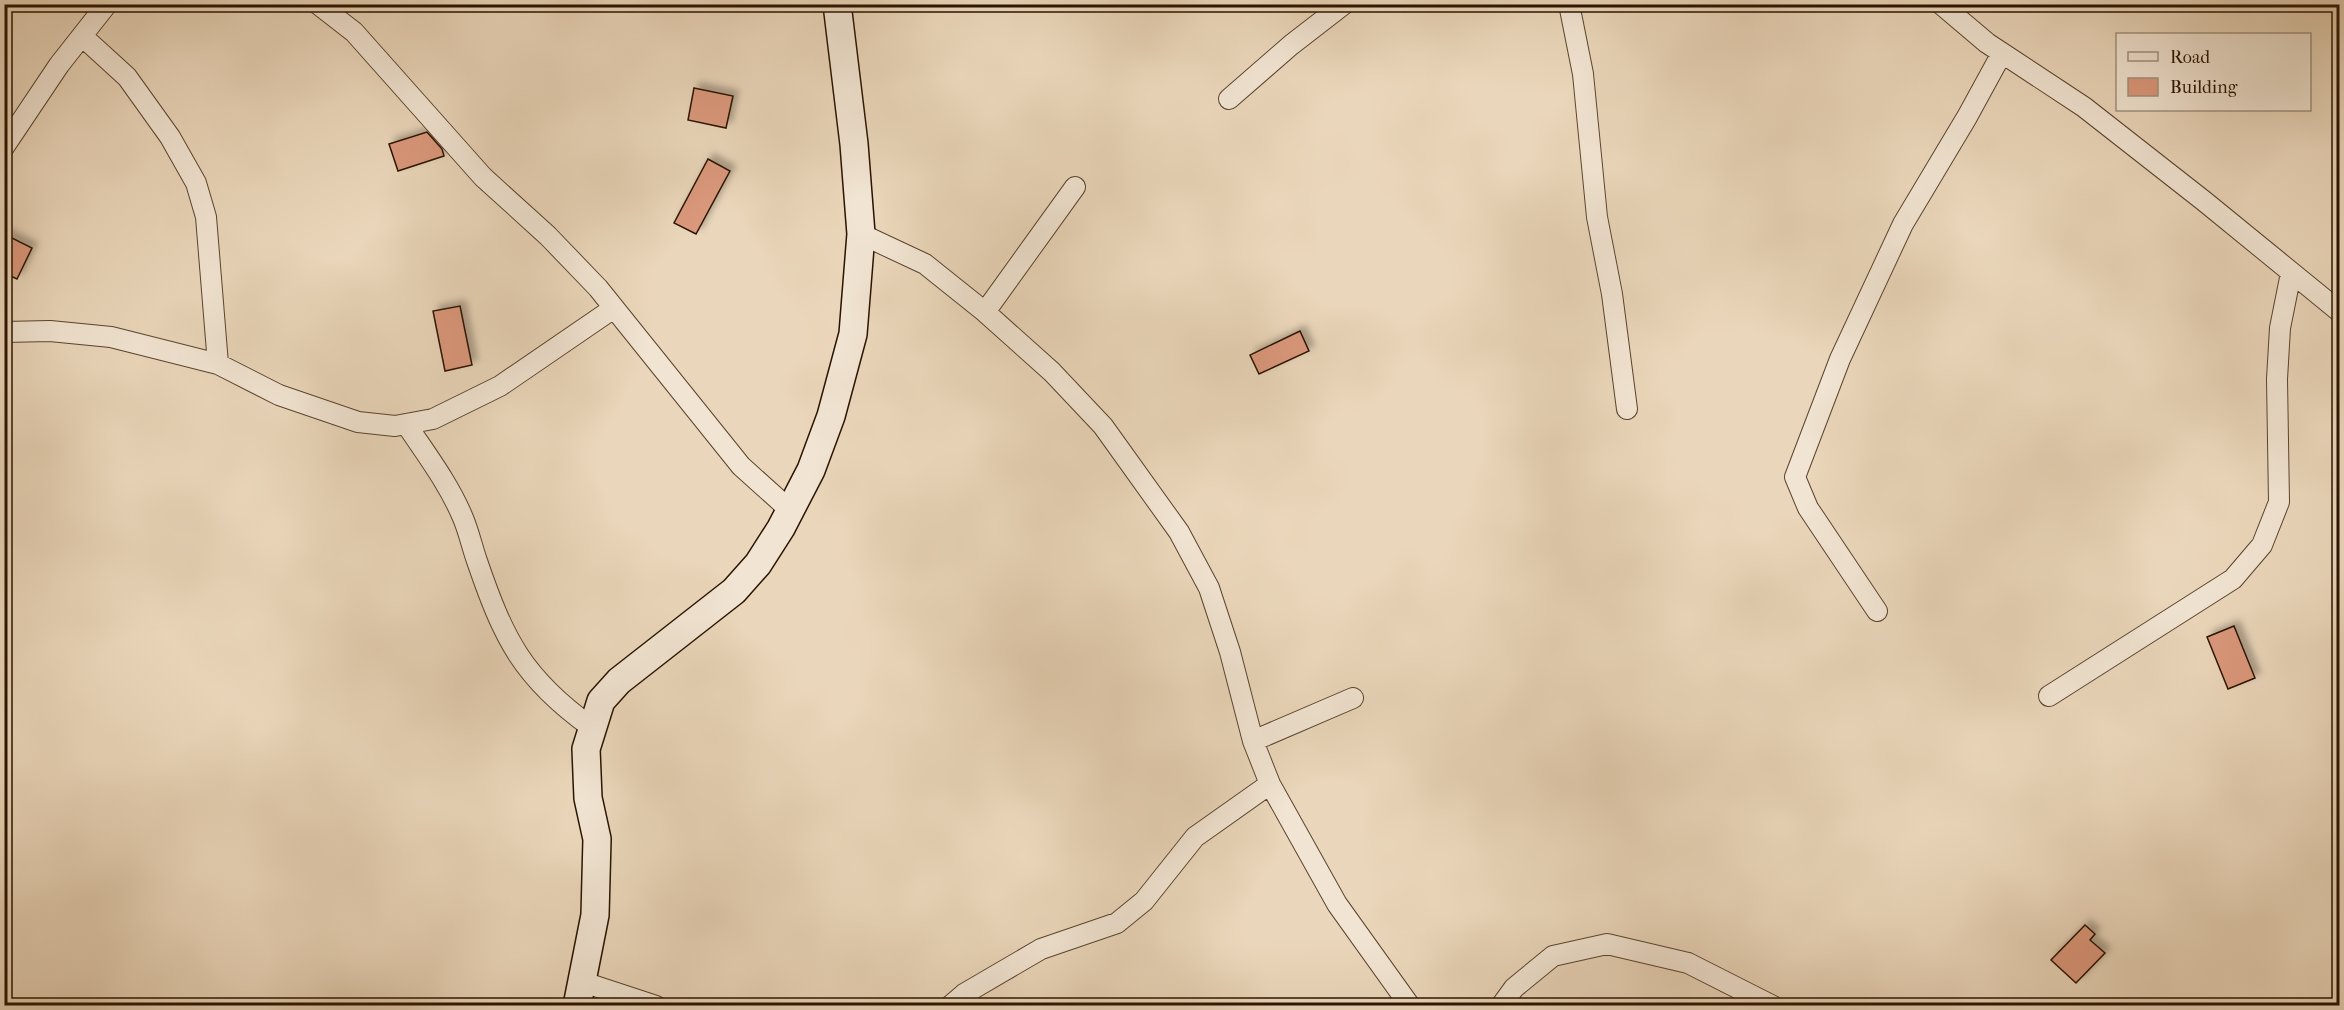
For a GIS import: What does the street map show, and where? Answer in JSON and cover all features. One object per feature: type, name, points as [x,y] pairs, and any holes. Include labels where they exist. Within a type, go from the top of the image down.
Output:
[{"type":"main road","points":[[580,994],[595,915],[597,839],[588,798],[586,749],[601,701],[619,681],[734,591],[758,564],[791,511],[812,470],[831,416],[853,334],[861,234],[854,144],[837,4]]},
{"type":"street","points":[[4,147],[59,65],[107,4]]},
{"type":"street","points":[[318,4],[354,32],[375,53],[483,177],[548,236],[614,308],[741,466],[791,511]]},
{"type":"street","points":[[1229,99],[1291,45],[1344,4]]},
{"type":"street","points":[[1569,4],[1583,74],[1597,217],[1612,294],[1626,409]]},
{"type":"street","points":[[1941,4],[2002,53],[2084,107],[2340,312]]},
{"type":"street","points":[[82,36],[127,77],[170,137],[196,183],[206,217],[218,364]]},
{"type":"street","points":[[1877,611],[1808,508],[1795,477],[1840,359],[1903,224],[2002,53]]},
{"type":"street","points":[[986,312],[1075,187]]},
{"type":"street","points":[[861,234],[925,264],[986,312],[1052,372],[1103,426],[1179,532],[1209,588],[1230,652],[1253,741],[1270,784],[1337,904],[1410,1005]]},
{"type":"street","points":[[2049,696],[2233,579],[2262,545],[2279,502],[2277,379],[2280,328],[2291,273]]},
{"type":"street","points":[[4,332],[50,331],[111,337],[218,364],[279,395],[358,422],[395,426],[433,419],[500,386],[614,308]]},
{"type":"street","points":[[406,424],[454,499],[464,520],[499,620],[517,655],[540,685],[557,702],[591,727]]},
{"type":"street","points":[[1253,741],[1353,698]]},
{"type":"street","points":[[950,1005],[964,994],[1041,949],[1116,923],[1144,901],[1195,837],[1270,784]]},
{"type":"street","points":[[1501,1005],[1514,988],[1553,956],[1607,944],[1688,963],[1773,1005]]},
{"type":"street","points":[[580,994],[656,1005]]},
{"type":"building","points":[[694,88],[733,96],[726,128],[688,120]]},
{"type":"building","points":[[427,132],[442,149],[444,156],[398,171],[389,144]]},
{"type":"building","points":[[708,159],[730,171],[696,234],[674,223]]},
{"type":"building","points":[[4,234],[32,248],[17,279],[4,273]]},
{"type":"building","points":[[460,306],[472,365],[445,371],[433,311]]},
{"type":"building","points":[[1300,331],[1309,351],[1259,374],[1250,355]]},
{"type":"building","points":[[2234,626],[2255,678],[2228,689],[2207,637]]},
{"type":"building","points":[[2085,925],[2095,934],[2090,940],[2105,953],[2076,983],[2051,960]]}]
